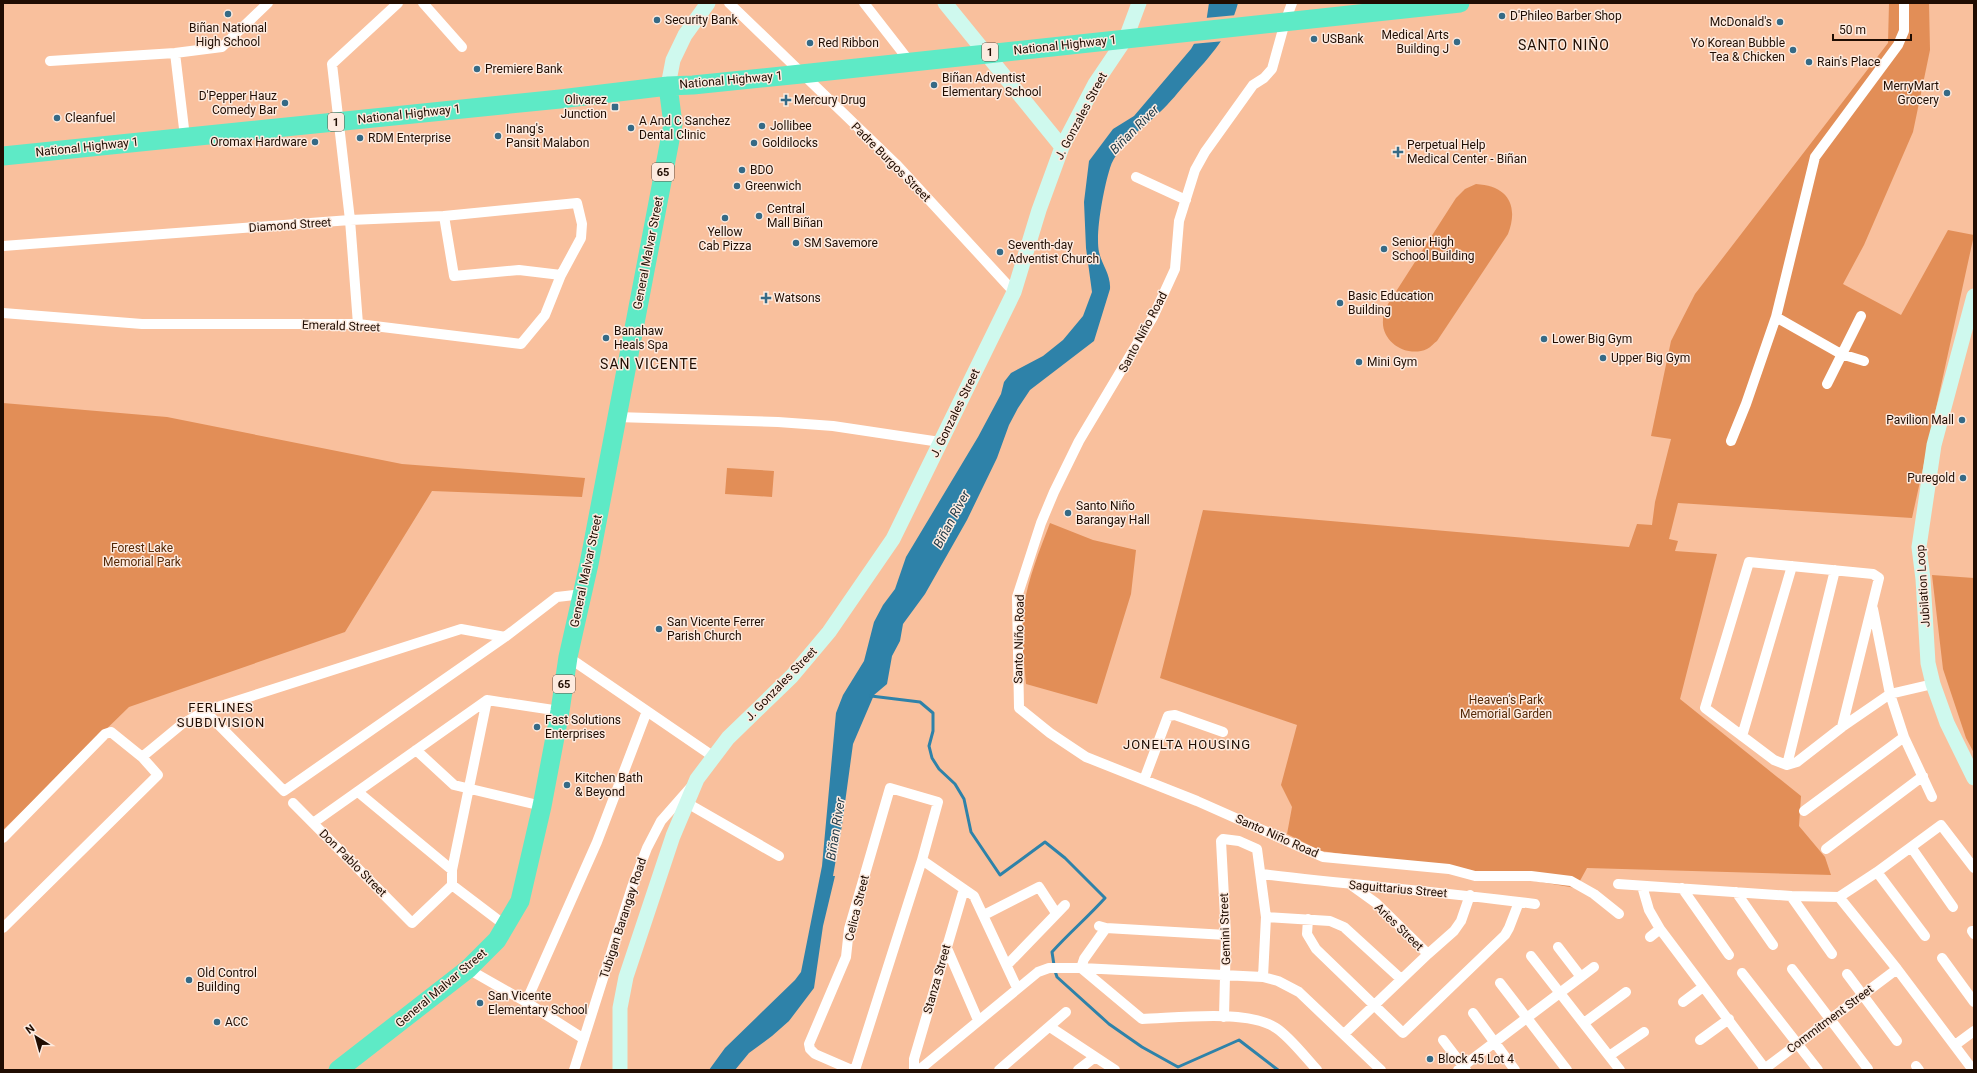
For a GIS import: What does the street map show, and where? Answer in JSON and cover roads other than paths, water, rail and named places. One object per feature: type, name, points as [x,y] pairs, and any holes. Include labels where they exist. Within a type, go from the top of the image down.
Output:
[{"type":"highway","name":"National Highway 1","points":[[3,156],[560,99],[668,86],[693,85],[801,74],[1460,3]]},
{"type":"highway","name":"General Malvar Street","points":[[338,1070],[468,969],[497,940],[520,901],[542,806],[560,711],[568,657],[583,594],[672,124],[668,86]]},
{"type":"street","points":[[50,61],[175,53],[222,47],[268,3]]},
{"type":"street","points":[[358,324],[350,220],[332,64],[398,3]]},
{"type":"street","points":[[423,3],[462,47]]},
{"type":"street","name":"General Malvar Street","points":[[668,86],[673,60],[685,36],[708,3]]},
{"type":"street","name":"Padre Burgos Street","points":[[729,3],[896,164],[1014,292]]},
{"type":"street","points":[[864,3],[910,62]]},
{"type":"street","points":[[945,3],[1062,147]]},
{"type":"street","name":"J. Gonzales Street","points":[[620,1070],[620,1008],[626,977],[672,836],[697,779],[728,738],[792,676],[834,626],[893,539],[1014,292],[1039,210],[1062,147],[1095,84],[1126,38],[1139,3]]},
{"type":"street","name":"Santo Niño Road","points":[[1292,3],[1272,69],[1264,78],[1253,85],[1205,152],[1195,170],[1179,221],[1175,269],[1153,317],[1079,441],[1054,492],[1041,523],[1017,597],[1019,708],[1050,733],[1086,757],[1197,801],[1323,857],[1449,870],[1475,876],[1531,876],[1571,881],[1594,894],[1619,914]]},
{"type":"street","points":[[1731,441],[1776,316],[1815,157],[1898,45],[1904,31],[1904,3]]},
{"type":"street","points":[[175,53],[185,137]]},
{"type":"street","points":[[1136,177],[1186,200]]},
{"type":"street","name":"Diamond Street","points":[[3,246],[350,220],[444,216],[577,202]]},
{"type":"street","name":"Emerald Street","points":[[3,313],[142,324],[358,324],[520,344],[544,315],[581,238],[582,224],[577,202]]},
{"type":"street","points":[[444,216],[454,276],[519,270],[562,275]]},
{"type":"street","name":"Jubilation Loop","points":[[1974,296],[1934,445],[1919,547],[1923,579],[1928,663],[1933,684],[1947,723],[1974,778]]},
{"type":"street","points":[[1776,316],[1841,354],[1864,361]]},
{"type":"street","points":[[1827,384],[1861,316]]},
{"type":"street","points":[[616,417],[778,422],[833,426],[940,442]]},
{"type":"street","points":[[1842,727],[1879,578],[1873,574],[1749,562],[1705,708],[1774,760],[1787,765],[1798,762],[1842,727],[1890,694],[1933,684]]},
{"type":"street","points":[[1742,736],[1792,566]]},
{"type":"street","points":[[1787,765],[1835,570]]},
{"type":"street","points":[[205,710],[284,791],[505,637],[557,597],[583,594]]},
{"type":"street","points":[[1872,606],[1890,694],[1904,737],[1932,797]]},
{"type":"street","points":[[142,757],[182,724],[205,710],[460,629],[505,637]]},
{"type":"street","points":[[568,657],[714,757]]},
{"type":"street","points":[[313,824],[487,700],[560,711]]},
{"type":"street","points":[[487,700],[452,870],[452,885],[506,926]]},
{"type":"street","points":[[526,1002],[597,842],[647,711]]},
{"type":"street","points":[[1144,780],[1168,716],[1175,715],[1223,732]]},
{"type":"street","points":[[3,838],[105,734],[111,732],[142,757],[158,774],[3,928]]},
{"type":"street","points":[[1804,811],[1904,737]]},
{"type":"street","points":[[416,750],[454,785],[542,806]]},
{"type":"street","points":[[1826,849],[1923,776]]},
{"type":"street","name":"Tubigan Barangay Road","points":[[574,1070],[632,887],[647,848],[661,821],[697,779]]},
{"type":"street","name":"Celica Street","points":[[852,1070],[812,1052],[808,1044],[846,957],[849,929],[890,788],[938,802],[922,860]]},
{"type":"street","points":[[358,792],[452,870]]},
{"type":"street","name":"Don Pablo Street","points":[[293,803],[412,924],[452,885]]},
{"type":"street","points":[[687,803],[779,856]]},
{"type":"street","points":[[1618,884],[1791,896],[1839,897],[1877,872],[1941,825],[1974,868]]},
{"type":"street","name":"Gemini Street","points":[[1224,1017],[1226,935],[1221,841],[1226,838],[1239,841],[1257,849],[1261,874]]},
{"type":"street","points":[[1911,847],[1953,907]]},
{"type":"street","points":[[855,1070],[922,860],[974,896],[1017,988]]},
{"type":"street","points":[[1877,872],[1925,936]]},
{"type":"street","points":[[1261,874],[1266,917],[1263,977]]},
{"type":"street","name":"Saguittarius Street","points":[[1261,874],[1351,885],[1470,895],[1535,904]]},
{"type":"street","name":"Aries Street","points":[[1351,885],[1376,904],[1428,954]]},
{"type":"street","points":[[1642,886],[1649,910],[1660,929],[1765,1069]]},
{"type":"street","points":[[984,915],[1039,887],[1056,913]]},
{"type":"street","points":[[1682,888],[1729,955]]},
{"type":"street","name":"Stanza Street","points":[[914,1070],[914,1059],[964,889]]},
{"type":"street","points":[[1736,892],[1773,945]]},
{"type":"street","points":[[1344,1034],[1454,931],[1461,921],[1470,895]]},
{"type":"street","points":[[1791,896],[1832,954]]},
{"type":"street","points":[[1839,897],[1897,969],[1973,1070]]},
{"type":"street","points":[[1308,919],[1307,934],[1316,949],[1402,1033],[1505,935],[1519,902]]},
{"type":"street","points":[[1007,965],[1065,905]]},
{"type":"street","points":[[1266,917],[1330,921],[1344,927],[1401,979]]},
{"type":"street","points":[[1081,968],[1084,959],[1102,927],[1226,935]]},
{"type":"street","points":[[1650,937],[1660,929]]},
{"type":"street","points":[[946,946],[978,1020]]},
{"type":"street","points":[[1558,947],[1581,977]]},
{"type":"street","points":[[1531,956],[1558,994],[1584,1023],[1620,1070]]},
{"type":"street","points":[[1942,958],[1974,1002]]},
{"type":"street","points":[[1443,1040],[1462,1069],[1495,1041],[1594,967]]},
{"type":"street","points":[[919,1070],[1017,988],[1038,972],[1049,968],[1081,968],[1263,977],[1288,985],[1299,992],[1377,1066],[1366,1070]]},
{"type":"street","points":[[1081,968],[1142,1019],[1224,1017],[1244,1018],[1266,1022],[1278,1029],[1317,1070]]},
{"type":"street","points":[[468,969],[526,1002],[584,1039]]},
{"type":"street","points":[[1792,969],[1868,1070]]},
{"type":"street","name":"Commitment Street","points":[[1765,1069],[1798,1042],[1897,969]]},
{"type":"street","points":[[1742,973],[1798,1042],[1818,1070]]},
{"type":"street","points":[[1847,974],[1896,1041]]},
{"type":"street","points":[[1500,983],[1567,1070]]},
{"type":"street","points":[[1683,1002],[1703,987]]},
{"type":"street","points":[[1584,1023],[1626,992]]},
{"type":"street","points":[[999,1070],[1066,1012]]},
{"type":"street","points":[[1473,1013],[1515,1070]]},
{"type":"street","points":[[1700,1040],[1729,1019]]},
{"type":"street","points":[[1050,1027],[1115,1070]]},
{"type":"street","points":[[1955,1045],[1974,1031]]},
{"type":"street","points":[[1609,1056],[1644,1032]]},
{"type":"street","points":[[1078,1070],[1095,1057]]},
{"type":"water","name":"Biñan River","points":[[1209,3],[1238,3],[1230,26],[1224,36],[1212,54],[1167,105],[1131,137],[1114,159],[1110,168],[1101,210],[1098,244],[1100,257],[1108,275],[1110,289],[1094,341],[1030,390],[1018,408],[1009,425],[997,458],[967,520],[925,594],[903,624],[900,641],[892,656],[887,684],[874,695],[853,744],[842,825],[833,876],[835,876],[823,926],[814,988],[789,1021],[749,1053],[735,1070],[709,1070],[725,1048],[795,980],[801,972],[822,866],[836,713],[843,695],[864,661],[874,622],[883,605],[895,589],[906,557],[978,437],[1001,394],[1004,382],[1011,373],[1043,356],[1063,340],[1083,316],[1092,292],[1086,248],[1084,202],[1089,161],[1113,129],[1134,116],[1191,49],[1206,23]]},
{"type":"waterway","points":[[871,696],[920,702],[933,713],[933,731],[929,746],[932,758],[939,769],[955,784],[964,799],[971,832],[1000,875],[1045,842],[1065,858],[1105,898],[1052,952],[1054,965]]},
{"type":"waterway","points":[[1055,971],[1057,977],[1109,1024],[1142,1047],[1178,1067],[1239,1040],[1278,1070]]},
{"type":"place","name":"Biñan National High School","points":[[228,14]]},
{"type":"place","name":"D'Phileo Barber Shop","points":[[1502,16]]},
{"type":"place","name":"Security Bank","points":[[657,20]]},
{"type":"place","name":"McDonald's","points":[[1780,22]]},
{"type":"place","name":"USBank","points":[[1314,39]]},
{"type":"place","name":"Medical Arts Building J","points":[[1457,42]]},
{"type":"place","name":"Red Ribbon","points":[[810,43]]},
{"type":"place","name":"Yo Korean Bubble Tea & Chicken","points":[[1793,50]]},
{"type":"place","name":"Rain's Place","points":[[1809,62]]},
{"type":"place","name":"Premiere Bank","points":[[477,69]]},
{"type":"place","name":"Biñan Adventist Elementary School","points":[[934,85]]},
{"type":"place","name":"MerryMart Grocery","points":[[1947,93]]},
{"type":"place","name":"Mercury Drug","points":[[786,100]]},
{"type":"place","name":"D'Pepper Hauz Comedy Bar","points":[[285,103]]},
{"type":"place","name":"Olivarez Junction","points":[[615,107]]},
{"type":"place","name":"Cleanfuel","points":[[57,118]]},
{"type":"place","name":"Jollibee","points":[[762,126]]},
{"type":"place","name":"A And C Sanchez Dental Clinic","points":[[631,128]]},
{"type":"place","name":"Inang's Pansit Malabon","points":[[498,136]]},
{"type":"place","name":"RDM Enterprise","points":[[360,138]]},
{"type":"place","name":"Oromax Hardware","points":[[315,142]]},
{"type":"place","name":"Goldilocks","points":[[754,143]]},
{"type":"place","name":"Perpetual Help Medical Center - Biñan","points":[[1398,152]]},
{"type":"place","name":"BDO","points":[[742,170]]},
{"type":"place","name":"Greenwich","points":[[737,186]]},
{"type":"place","name":"Central Mall Biñan","points":[[759,216]]},
{"type":"place","name":"Yellow Cab Pizza","points":[[725,218]]},
{"type":"place","name":"SM Savemore","points":[[796,243]]},
{"type":"place","name":"Senior High School Building","points":[[1384,249]]},
{"type":"place","name":"Seventh-day Adventist Church","points":[[1000,252]]},
{"type":"place","name":"Watsons","points":[[766,298]]},
{"type":"place","name":"Basic Education Building","points":[[1340,303]]},
{"type":"place","name":"Banahaw Heals Spa","points":[[606,338]]},
{"type":"place","name":"Lower Big Gym","points":[[1544,339]]},
{"type":"place","name":"Upper Big Gym","points":[[1603,358]]},
{"type":"place","name":"Mini Gym","points":[[1359,362]]},
{"type":"place","name":"Pavilion Mall","points":[[1962,420]]},
{"type":"place","name":"Puregold","points":[[1963,478]]},
{"type":"place","name":"Santo Niño Barangay Hall","points":[[1068,513]]},
{"type":"place","name":"San Vicente Ferrer Parish Church","points":[[659,629]]},
{"type":"place","name":"Fast Solutions Enterprises","points":[[537,727]]},
{"type":"place","name":"Kitchen Bath & Beyond","points":[[567,785]]},
{"type":"place","name":"Old Control Building","points":[[189,980]]},
{"type":"place","name":"San Vicente Elementary School","points":[[480,1003]]},
{"type":"place","name":"ACC","points":[[217,1022]]},
{"type":"place","name":"Block 45 Lot 4","points":[[1430,1059]]},
{"type":"district","name":"SANTO NIÑO","points":[[1564,45]]},
{"type":"district","name":"SAN VICENTE","points":[[649,364]]},
{"type":"district","name":"FERLINES SUBDIVISION","points":[[221,714]]},
{"type":"district","name":"JONELTA HOUSING","points":[[1187,744]]},
{"type":"park label","name":"Forest Lake Memorial Park","points":[[142,555]]},
{"type":"park label","name":"Heaven's Park Memorial Garden","points":[[1506,707]]}]
